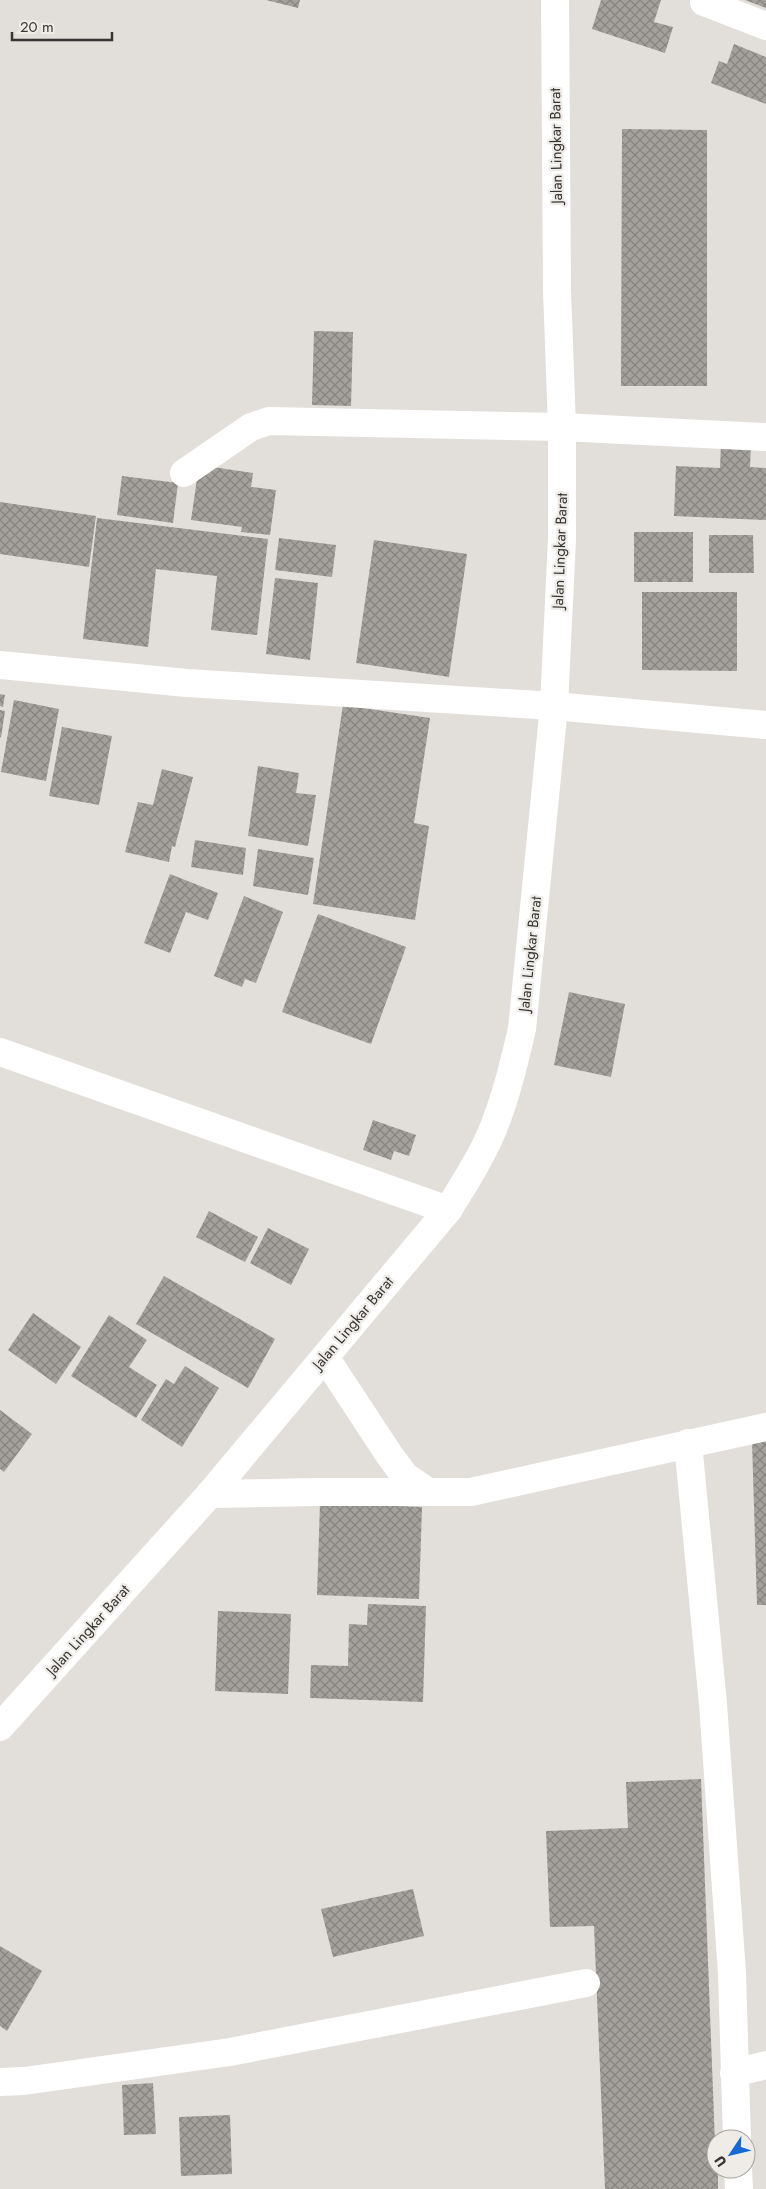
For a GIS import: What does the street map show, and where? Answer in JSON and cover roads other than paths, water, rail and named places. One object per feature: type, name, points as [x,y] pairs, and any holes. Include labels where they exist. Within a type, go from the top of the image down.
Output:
[{"type":"main road","name":"Jalan Lingkar Barat","points":[[0,1726],[210,1494],[448,1210],[472,1172],[492,1130],[510,1079],[522,1030],[554,706],[562,539],[562,428],[557,290],[555,0]]},
{"type":"main road","points":[[704,2],[766,26]]},
{"type":"main road","points":[[184,473],[251,427],[268,421],[562,428],[766,436]]},
{"type":"main road","points":[[0,666],[187,682],[554,706],[766,725]]},
{"type":"main road","points":[[0,1052],[448,1210]]},
{"type":"main road","points":[[325,1357],[390,1456],[406,1476],[427,1491]]},
{"type":"main road","points":[[210,1494],[471,1492],[766,1427]]},
{"type":"main road","points":[[688,1444],[713,1704],[732,1973],[737,2129]]},
{"type":"main road","points":[[0,2082],[24,2081],[230,2052],[586,1983]]},
{"type":"main road","points":[[734,2073],[766,2064]]}]
